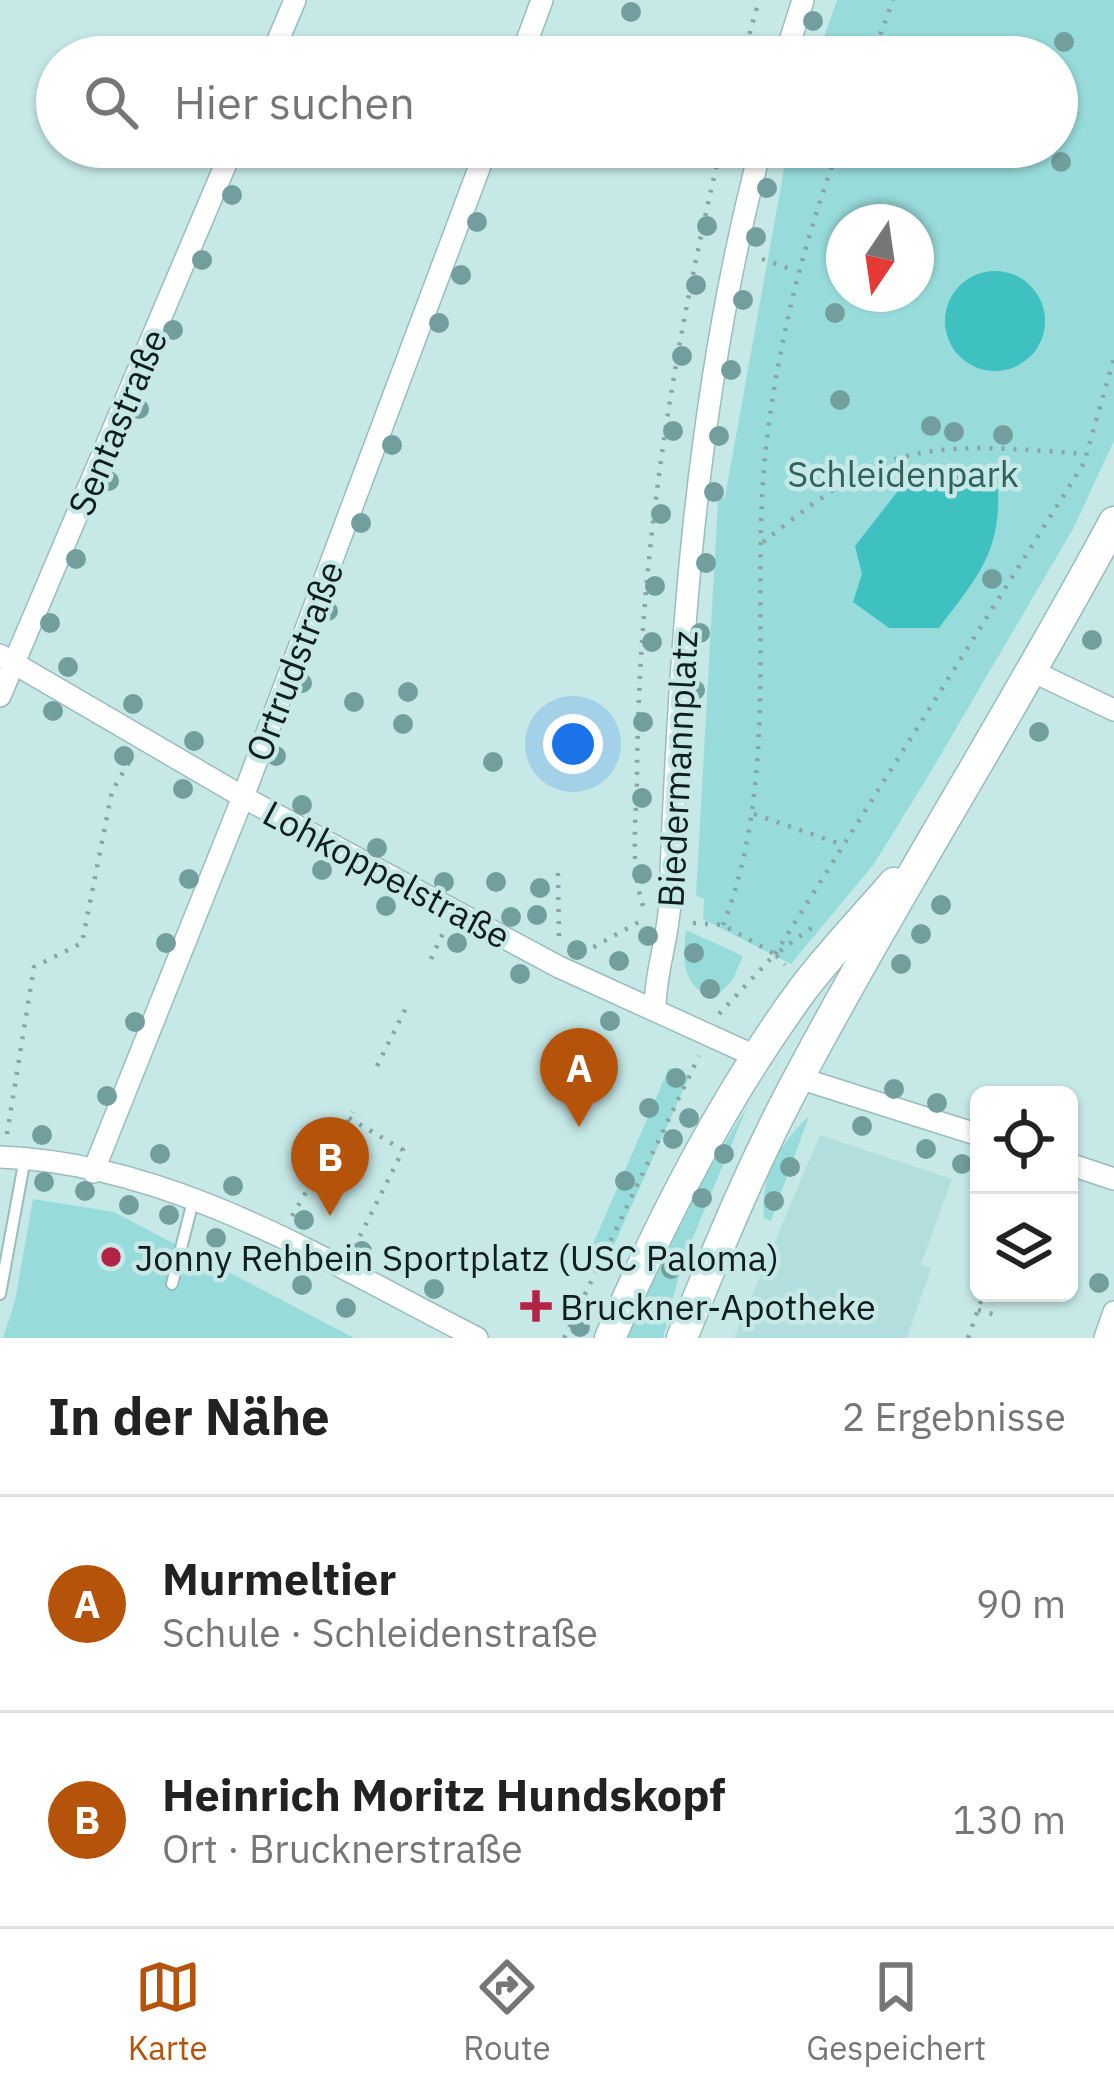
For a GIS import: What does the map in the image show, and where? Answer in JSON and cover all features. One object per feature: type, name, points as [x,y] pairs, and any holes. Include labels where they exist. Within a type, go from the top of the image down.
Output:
[{"type":"main road","points":[[682,1338],[726,1228],[799,1078],[929,842],[1034,673],[1114,522]]},
{"type":"main road","points":[[610,1338],[658,1226],[757,1057],[806,986],[929,842]]},
{"type":"main road","points":[[757,1057],[799,1078]]},
{"type":"street","points":[[280,36],[295,0]]},
{"type":"street","points":[[529,36],[542,0]]},
{"type":"street","points":[[791,36],[803,0]]},
{"type":"street","name":"Sentastraße","points":[[0,696],[7,659],[224,168]]},
{"type":"street","name":"Ortrudstraße","points":[[94,1172],[243,797],[479,168]]},
{"type":"street","name":"Biedermannplatz","points":[[656,1008],[655,976],[670,922],[678,687],[700,473],[735,250],[756,168]]},
{"type":"street","name":"Lohkoppelstraße","points":[[7,659],[243,797],[559,967],[656,1008]]},
{"type":"street","points":[[1034,673],[1114,710]]},
{"type":"street","points":[[656,1008],[757,1057]]},
{"type":"street","points":[[799,1078],[970,1132]]},
{"type":"street","points":[[9,1158],[94,1172],[194,1197],[477,1338]]},
{"type":"street","points":[[1078,1167],[1114,1179]]},
{"type":"street","points":[[1105,1338],[1114,1312]]},
{"type":"lane","points":[[0,1294],[9,1158]]},
{"type":"lane","points":[[172,1284],[194,1197]]},
{"type":"path","points":[[749,36],[759,0]]},
{"type":"path","points":[[879,36],[892,0]]},
{"type":"path","points":[[558,873],[559,967],[647,917],[637,873],[637,764],[651,539],[690,282],[717,168]]},
{"type":"path","points":[[723,925],[754,814],[766,446],[796,271],[832,168]]},
{"type":"path","points":[[735,250],[796,271]]},
{"type":"path","points":[[564,1338],[697,1070],[705,1030],[776,954],[988,621],[1086,454],[1114,358]]},
{"type":"path","points":[[761,544],[805,509],[890,461],[976,448],[1086,454]]},
{"type":"path","points":[[9,1158],[34,967],[82,943],[112,791],[143,739]]},
{"type":"path","points":[[754,814],[843,845]]},
{"type":"path","points":[[670,922],[723,925],[776,954],[806,986]]},
{"type":"path","points":[[376,1066],[410,1002]]},
{"type":"path","points":[[280,1237],[351,1115],[403,1150],[344,1270]]},
{"type":"path","points":[[968,1338],[981,1302]]},
{"type":"path","points":[[978,1310],[997,1315]]},
{"type":"shaded area","points":[[995,271],[1014,275],[1030,286],[1041,302],[1045,321],[1041,340],[1030,356],[1014,367],[995,371],[976,367],[960,356],[949,340],[945,321],[949,302],[960,286],[976,275]]},
{"type":"shaded area","points":[[946,474],[978,475],[998,489],[990,548],[975,579],[939,628],[889,628],[853,602],[862,574],[855,546],[898,491]]},
{"type":"shaded area","points":[[820,1135],[952,1179],[921,1264],[931,1268],[907,1338],[734,1338]]},
{"type":"green space","name":"Schleidenpark","points":[[837,0],[1114,0],[1114,441],[1073,529],[874,864],[791,964],[703,919],[704,899],[696,895],[718,501],[725,497],[784,168],[1078,168],[1078,36],[824,36]]},
{"type":"green space","points":[[686,930],[743,956],[732,981],[713,999],[695,986],[686,971]]},
{"type":"green space","points":[[669,1068],[689,1077],[602,1272],[584,1265]]},
{"type":"green space","points":[[747,1107],[682,1264],[663,1338],[623,1338],[683,1212]]},
{"type":"green space","points":[[809,1116],[771,1221],[764,1218],[769,1174],[781,1149]]},
{"type":"green space","name":"Jonny Rehbein Sportplatz (USC Paloma)","points":[[33,1199],[114,1212],[354,1338],[3,1338],[15,1301]]},
{"type":"place","name":"Murmeltier","points":[[579,1127]]},
{"type":"place","name":"Heinrich Moritz Hundskopf","points":[[330,1216]]},
{"type":"place","name":"Jonny Rehbein Sportplatz (USC Paloma)","points":[[111,1257]]},
{"type":"place","name":"Bruckner-Apotheke","points":[[536,1306]]}]
